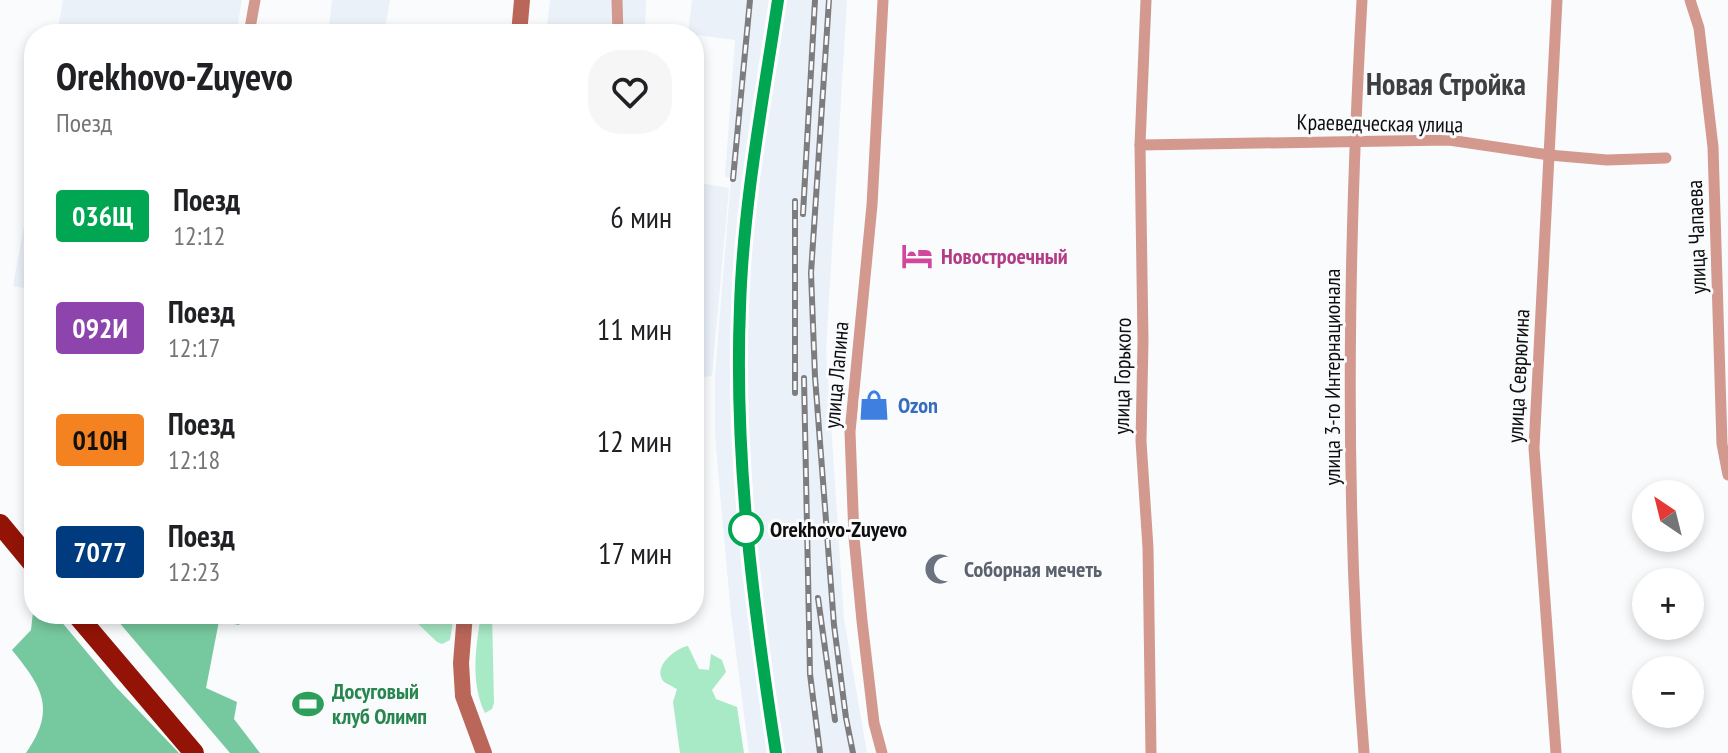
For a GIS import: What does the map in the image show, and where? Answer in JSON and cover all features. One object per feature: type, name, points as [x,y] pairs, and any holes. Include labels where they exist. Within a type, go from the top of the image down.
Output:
[{"type":"highway","points":[[0,524],[24,553]]},
{"type":"highway","points":[[84,624],[194,753]]},
{"type":"main road","points":[[520,24],[522,0]]},
{"type":"main road","points":[[464,624],[461,663],[463,696],[484,753]]},
{"type":"street","points":[[251,24],[255,0]]},
{"type":"street","points":[[617,0],[618,24]]},
{"type":"street","name":"улица Лапина","points":[[882,753],[874,723],[862,621],[854,537],[850,432],[872,205],[883,0]]},
{"type":"street","name":"улица Горького","points":[[1146,0],[1140,145],[1141,441],[1148,548],[1151,753]]},
{"type":"street","name":"улица 3-го Интернационала","points":[[1362,0],[1354,140],[1350,446],[1364,753]]},
{"type":"street","name":"улица Севрюгина","points":[[1556,753],[1534,448],[1557,0]]},
{"type":"street","name":"улица Чапаева","points":[[1690,0],[1699,28],[1713,147],[1722,444],[1728,475]]},
{"type":"street","name":"Краеведческая улица","points":[[1140,145],[1449,140],[1607,160],[1666,158]]},
{"type":"street","points":[[1713,147],[1728,143]]},
{"type":"shaded area","points":[[63,0],[242,0],[238,24],[59,24]]},
{"type":"shaded area","points":[[332,0],[390,0],[386,24],[329,24]]},
{"type":"shaded area","points":[[550,0],[646,0],[645,24],[547,24]]},
{"type":"shaded area","points":[[692,0],[847,0],[826,349],[844,619],[867,753],[749,753],[731,614],[715,437],[715,375],[731,178],[725,177],[735,40],[704,36],[704,24],[689,24]]},
{"type":"shaded area","points":[[704,184],[729,188],[712,376],[704,377]]},
{"type":"shaded area","points":[[24,226],[24,288],[13,286]]},
{"type":"green space","points":[[32,624],[63,624],[116,687],[179,753],[26,753],[41,724],[42,699],[38,687],[12,650],[31,630]]},
{"type":"green space","points":[[120,624],[218,624],[206,688],[237,702],[234,719],[260,753],[230,753]]},
{"type":"green space","points":[[418,624],[452,624],[450,640],[442,644]]},
{"type":"green space","points":[[480,624],[492,624],[494,703],[492,709],[485,713],[477,689],[476,652]]},
{"type":"green space","points":[[688,646],[699,669],[709,670],[711,654],[722,660],[726,672],[712,690],[716,699],[737,707],[744,753],[680,753],[673,702],[677,689],[664,682],[661,670],[672,654]]},
{"type":"railway","points":[[733,179],[750,0]]},
{"type":"railway","points":[[776,753],[744,509],[739,362],[742,266],[778,0]]},
{"type":"railway","points":[[803,214],[815,0]]},
{"type":"railway","points":[[829,0],[811,273],[815,377],[834,625],[853,753]]},
{"type":"railway","points":[[795,201],[795,393]]},
{"type":"railway","points":[[804,378],[810,674],[820,753]]},
{"type":"railway","points":[[818,598],[835,720]]},
{"type":"train","name":"036Щ","points":[[776,753],[744,509],[739,362],[742,266],[778,0]]},
{"type":"place","name":"Новостроечный","points":[[917,256]]},
{"type":"place","name":"Ozon","points":[[874,405]]},
{"type":"place","name":"Orekhovo-Zuyevo","points":[[746,529]]},
{"type":"place","name":"Соборная мечеть","points":[[940,569]]},
{"type":"place","name":"Досуговый клуб Олимп","points":[[308,704]]},
{"type":"district","name":"Новая Стройка","points":[[1446,83]]}]
